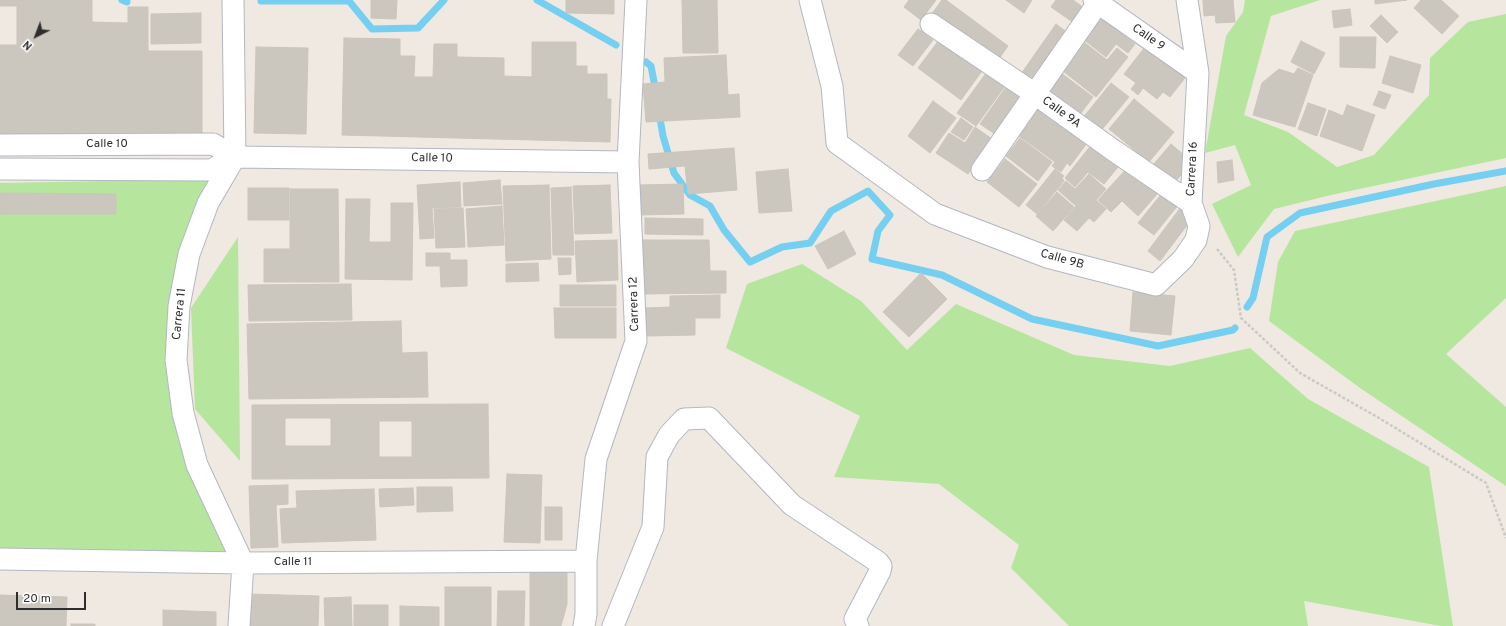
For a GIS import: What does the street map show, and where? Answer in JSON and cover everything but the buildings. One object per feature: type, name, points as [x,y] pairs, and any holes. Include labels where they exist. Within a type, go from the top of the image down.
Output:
[{"type":"street","points":[[233,0],[235,157]]},
{"type":"street","name":"Carrera 12","points":[[584,626],[586,614],[586,561],[596,459],[636,341],[628,162],[636,0]]},
{"type":"street","name":"Calle 9B","points":[[810,0],[832,86],[837,142],[935,214],[1047,257],[1156,285],[1182,259],[1196,240],[1199,226]]},
{"type":"street","name":"Carrera 16","points":[[1187,0],[1198,73],[1191,203],[1199,226]]},
{"type":"street","points":[[982,170],[1097,1]]},
{"type":"street","name":"Calle 9","points":[[1097,1],[1198,73]]},
{"type":"street","name":"Calle 9A","points":[[931,24],[1035,94],[1113,150],[1191,203]]},
{"type":"street","name":"Calle 10","points":[[0,145],[213,144],[235,157]]},
{"type":"street","name":"Calle 10","points":[[0,169],[211,170],[235,157],[628,162]]},
{"type":"street","name":"Carrera 11","points":[[235,157],[208,204],[189,254],[179,306],[176,360],[183,413],[197,465],[243,563],[239,626]]},
{"type":"street","points":[[613,626],[654,527],[657,457],[669,435],[684,419],[709,418],[792,505],[878,562],[881,566],[880,571],[855,619],[858,626]]},
{"type":"street","name":"Calle 11","points":[[0,559],[243,563],[586,561]]},
{"type":"path","points":[[1199,226],[1234,270],[1241,318],[1300,373],[1486,482],[1506,538]]},
{"type":"green space","points":[[1245,0],[1320,0],[1271,16],[1244,115],[1288,132],[1337,167],[1374,155],[1429,95],[1430,58],[1468,22],[1506,14],[1506,158],[1331,195],[1274,209],[1238,257],[1212,204],[1251,185],[1235,145],[1205,153],[1226,36],[1243,12]]},
{"type":"green space","points":[[210,179],[168,315],[167,381],[188,448],[234,562],[0,551],[0,183]]},
{"type":"green space","points":[[1506,186],[1506,298],[1446,354],[1506,407],[1506,486],[1360,388],[1269,321],[1278,262],[1295,231]]},
{"type":"green space","points":[[238,237],[240,461],[195,409],[191,308]]},
{"type":"green space","points":[[802,264],[861,301],[907,350],[956,304],[1074,355],[1170,366],[1250,348],[1308,399],[1429,467],[1453,626],[1441,626],[1304,601],[1308,626],[1069,626],[1011,568],[1019,545],[939,484],[834,477],[860,416],[726,348],[747,284]]},
{"type":"waterway","points":[[122,0],[127,2]]},
{"type":"waterway","points":[[261,1],[349,1],[372,29],[418,28],[444,0]]},
{"type":"waterway","points":[[537,0],[616,45]]},
{"type":"waterway","points":[[646,62],[651,66],[656,92]]},
{"type":"waterway","points":[[659,112],[663,136],[674,173],[690,195],[710,206],[724,230],[750,262],[782,247],[810,243],[831,211],[868,191],[890,215],[878,231],[872,259],[942,275],[1032,319],[1158,346],[1233,330],[1235,328]]},
{"type":"waterway","points":[[1247,307],[1253,298],[1267,237],[1300,213],[1434,184],[1506,171]]}]
